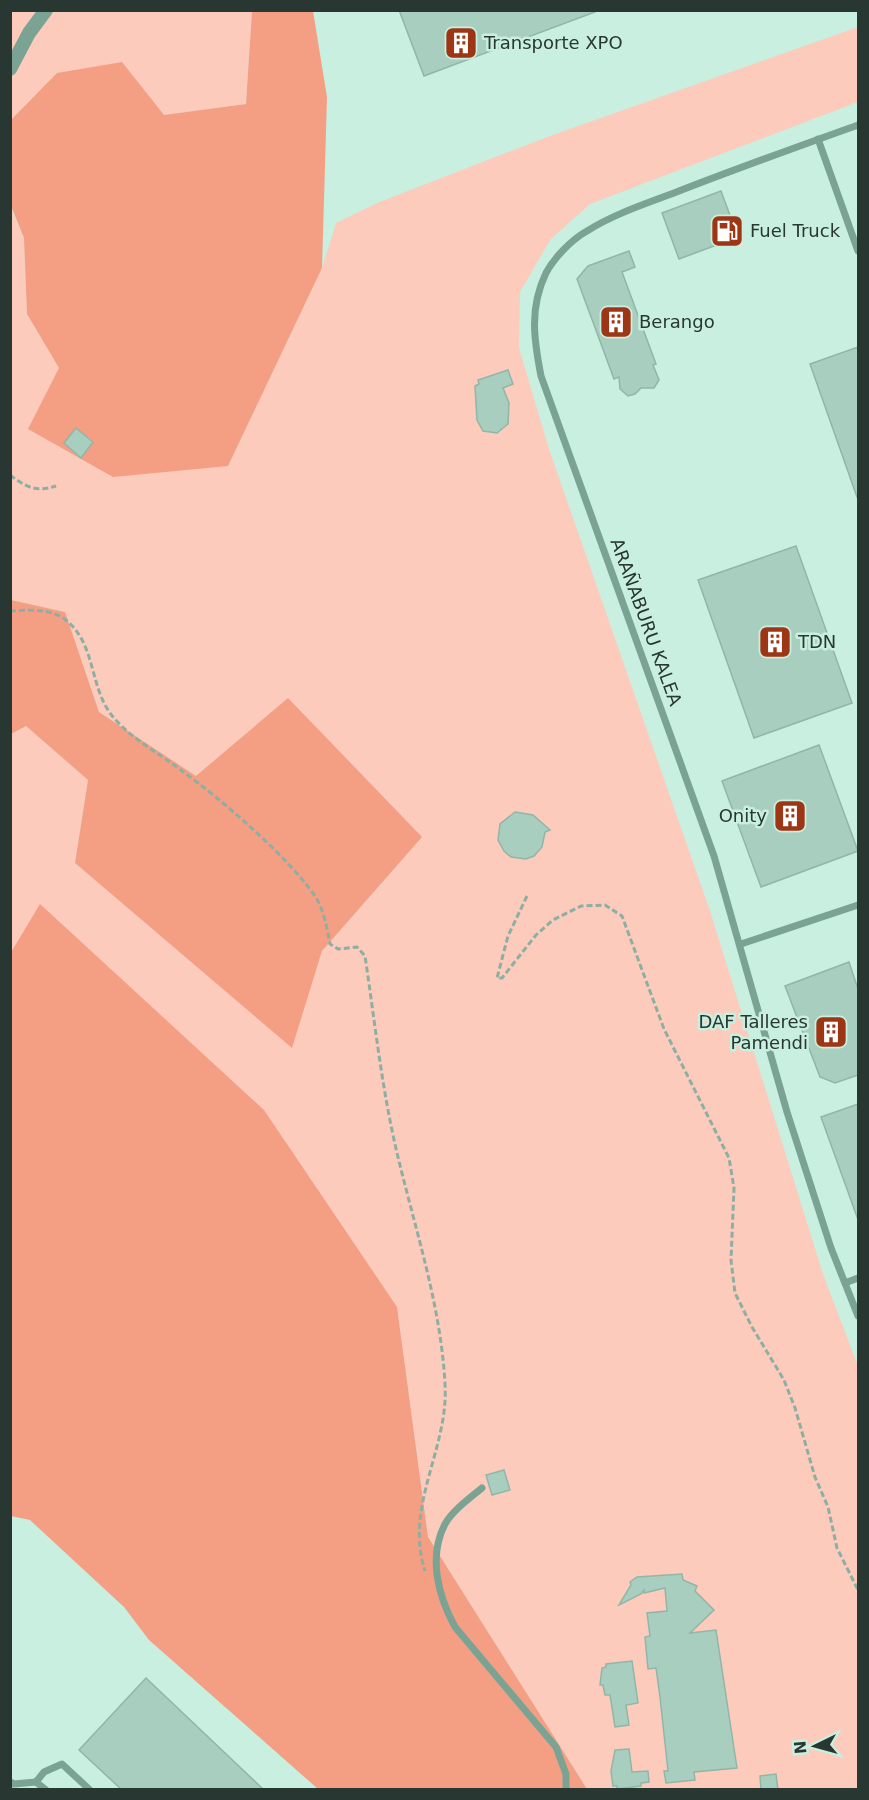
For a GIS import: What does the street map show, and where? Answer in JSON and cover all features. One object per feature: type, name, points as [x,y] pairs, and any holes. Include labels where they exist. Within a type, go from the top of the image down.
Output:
[{"type":"street","points":[[10,69],[29,33],[46,10]]},
{"type":"lane","name":"ARAÑABURU KALEA","points":[[858,124],[645,204],[584,232],[562,252],[547,272],[533,314],[534,337],[541,376],[654,683],[714,856],[741,944],[787,1112],[831,1248],[858,1316]]},
{"type":"lane","points":[[818,139],[858,251]]},
{"type":"lane","points":[[741,944],[858,905]]},
{"type":"lane","points":[[845,1283],[858,1278]]},
{"type":"lane","points":[[482,1488],[464,1503],[445,1524],[437,1557],[437,1580],[446,1610],[455,1627],[556,1747],[566,1774],[566,1790]]},
{"type":"lane","points":[[36,1782],[44,1772],[62,1764],[90,1790]]},
{"type":"lane","points":[[10,1782],[14,1784],[36,1782],[46,1790]]},
{"type":"path","points":[[10,475],[27,488],[42,490],[56,486]]},
{"type":"path","points":[[10,611],[49,611],[67,621],[82,639],[93,667],[98,694],[112,717],[135,739],[186,773],[294,871],[316,897],[323,914],[330,944],[338,949],[357,947],[365,956],[387,1105],[421,1243],[445,1382],[445,1407],[441,1432],[428,1471],[418,1529],[422,1561],[428,1579]]},
{"type":"path","points":[[528,896],[508,936],[496,978],[502,978],[536,935],[553,920],[581,906],[605,905],[622,916],[664,1029],[729,1158],[734,1188],[730,1260],[735,1293],[752,1327],[784,1380],[795,1408],[815,1477],[828,1507],[837,1548],[858,1590]]},
{"type":"shaded area","points":[[11,11],[252,11],[246,104],[164,115],[57,73],[11,121]]},
{"type":"shaded area","points":[[252,11],[313,11],[327,97],[322,268],[228,466],[113,477],[28,429],[59,368],[27,314],[24,238],[11,206],[10,121],[57,73],[122,62],[164,115],[246,104]]},
{"type":"shaded area","points":[[858,27],[858,102],[590,204],[550,240],[520,292],[519,348],[549,449],[710,911],[823,1274],[858,1366],[858,1789],[587,1789],[428,1537],[397,1307],[40,905],[11,954],[11,734],[26,726],[88,780],[75,863],[292,1047],[322,951],[422,837],[196,776],[99,712],[65,612],[11,600],[10,206],[24,238],[27,314],[59,368],[228,466],[322,268],[336,223],[377,203],[547,137]]},
{"type":"shaded area","points":[[11,600],[65,612],[99,712],[196,776],[288,698],[422,837],[322,951],[292,1048],[75,863],[88,780],[26,726],[11,734]]},
{"type":"shaded area","points":[[40,904],[264,1110],[397,1307],[428,1537],[587,1789],[318,1789],[149,1640],[124,1607],[30,1520],[11,1516],[10,954]]},
{"type":"building","name":"Transporte XPO","points":[[399,10],[595,10],[595,12],[424,76]]},
{"type":"building","points":[[721,191],[738,237],[679,259],[662,213]]},
{"type":"building","name":"Berango","points":[[629,251],[635,267],[622,272],[656,364],[653,365],[659,380],[654,388],[641,388],[635,394],[628,396],[620,389],[619,377],[614,379],[577,279],[588,266]]},
{"type":"building","points":[[858,347],[858,497],[857,497],[810,364]]},
{"type":"building","points":[[508,370],[513,384],[503,388],[509,403],[508,424],[497,433],[483,431],[477,420],[475,386],[479,384],[478,380]]},
{"type":"building","points":[[76,428],[93,442],[81,458],[64,443]]},
{"type":"building","name":"TDN","points":[[796,546],[852,703],[754,738],[698,580]]},
{"type":"building","name":"Onity","points":[[819,745],[858,851],[761,887],[722,781]]},
{"type":"building","points":[[515,812],[533,815],[550,830],[545,832],[542,847],[534,856],[526,859],[511,857],[504,851],[498,840],[500,824]]},
{"type":"building","name":"DAF Talleres Pamendi","points":[[849,962],[858,989],[858,1075],[835,1083],[820,1077],[785,986]]},
{"type":"building","points":[[858,1104],[858,1216],[857,1217],[821,1117]]},
{"type":"building","points":[[504,1470],[510,1490],[492,1495],[486,1475]]},
{"type":"building","points":[[682,1574],[683,1580],[697,1586],[695,1591],[714,1610],[690,1633],[716,1630],[737,1768],[694,1772],[695,1780],[666,1783],[664,1771],[668,1771],[656,1668],[648,1669],[645,1637],[650,1636],[647,1613],[667,1611],[665,1588],[644,1593],[644,1590],[641,1594],[619,1605],[631,1585],[630,1582],[637,1577]]},
{"type":"building","points":[[632,1661],[638,1703],[626,1705],[629,1725],[615,1727],[610,1695],[605,1695],[603,1685],[600,1685],[602,1668],[606,1667],[606,1664]]},
{"type":"building","points":[[146,1678],[264,1790],[122,1790],[79,1750]]},
{"type":"building","points":[[629,1749],[632,1772],[648,1771],[649,1782],[641,1783],[641,1786],[617,1789],[617,1786],[613,1786],[611,1771],[615,1750]]},
{"type":"building","points":[[776,1774],[778,1790],[761,1790],[760,1776]]},
{"type":"place","name":"Transporte XPO","points":[[461,43]]},
{"type":"place","name":"Fuel Truck","points":[[727,231]]},
{"type":"place","name":"Berango","points":[[616,322]]},
{"type":"place","name":"TDN","points":[[775,642]]},
{"type":"place","name":"Onity","points":[[790,816]]},
{"type":"place","name":"DAF Talleres Pamendi","points":[[831,1032]]}]
